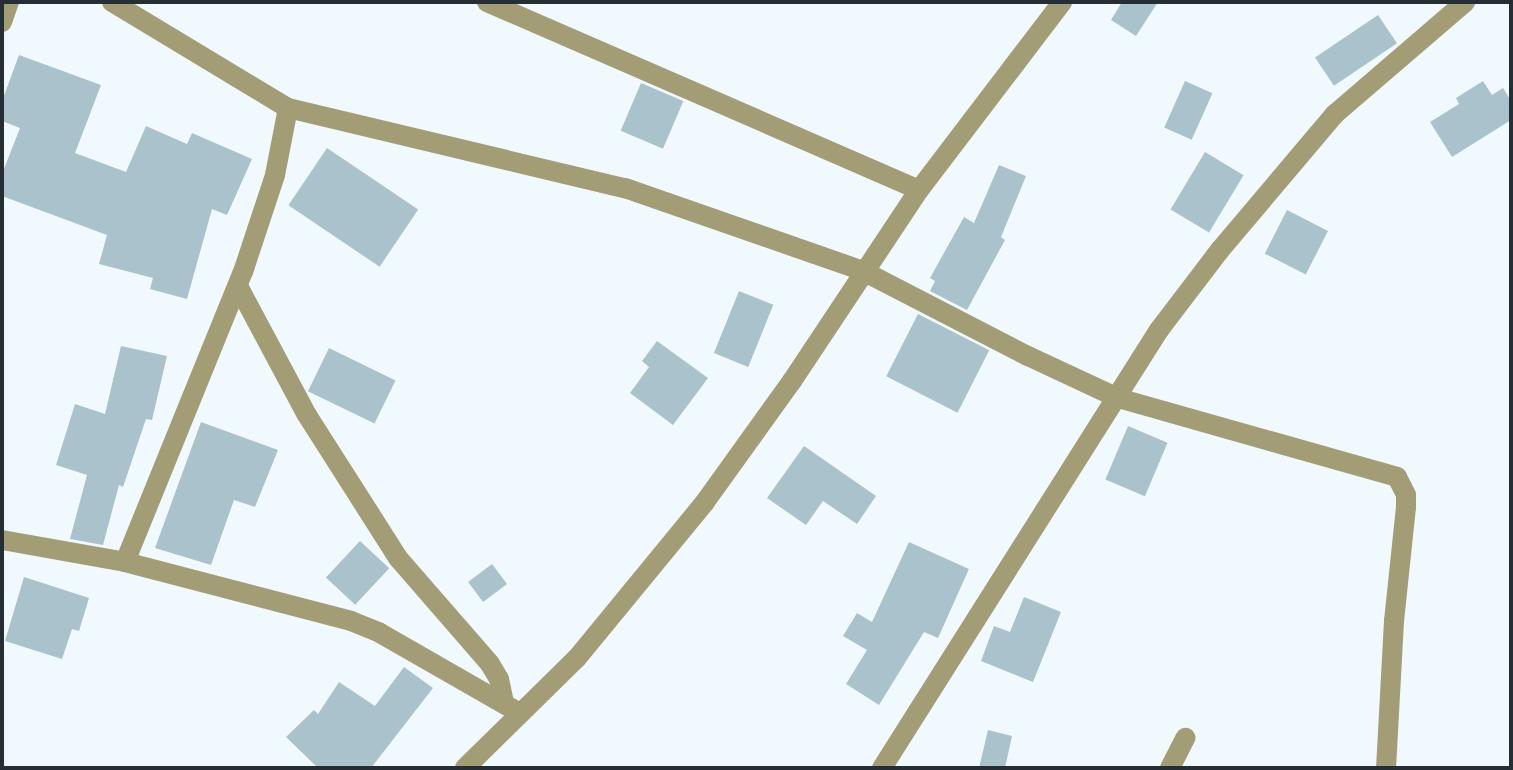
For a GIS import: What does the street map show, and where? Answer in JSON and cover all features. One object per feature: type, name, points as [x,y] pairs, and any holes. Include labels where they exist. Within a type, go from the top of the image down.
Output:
[{"type":"street","points":[[2,22],[9,2]]},
{"type":"street","points":[[112,2],[288,108],[625,188],[863,271],[1118,398],[1397,477],[1406,495],[1406,507],[1394,621],[1386,768]]},
{"type":"street","points":[[487,2],[919,190]]},
{"type":"street","points":[[465,768],[511,707],[577,658],[705,502],[792,381],[919,190],[1062,2]]},
{"type":"street","points":[[882,768],[1159,330],[1282,175],[1335,114],[1465,2]]},
{"type":"street","points":[[125,562],[238,286],[275,175],[288,108]]},
{"type":"street","points":[[238,286],[294,392],[398,558],[490,664],[511,707]]},
{"type":"street","points":[[2,540],[125,562],[351,621],[380,633],[511,707]]},
{"type":"street","points":[[1170,768],[1185,738]]},
{"type":"building","points":[[1122,2],[1158,2],[1136,36],[1111,20]]},
{"type":"building","points":[[1378,15],[1397,43],[1334,86],[1315,57]]},
{"type":"building","points":[[19,55],[101,85],[75,153],[126,172],[146,126],[187,144],[192,133],[252,159],[227,215],[212,209],[187,299],[150,289],[153,278],[99,264],[107,235],[2,196],[2,174],[20,128],[2,121],[2,101]]},
{"type":"building","points":[[1185,81],[1212,93],[1192,140],[1164,128]]},
{"type":"building","points":[[1483,81],[1492,95],[1503,88],[1511,101],[1511,120],[1452,157],[1430,122],[1459,104],[1456,98]]},
{"type":"building","points":[[641,83],[683,101],[663,149],[621,131]]},
{"type":"building","points":[[327,148],[418,210],[380,267],[288,205]]},
{"type":"building","points":[[1205,152],[1244,175],[1209,233],[1170,209]]},
{"type":"building","points":[[999,165],[1026,176],[1001,237],[1005,240],[967,310],[930,291],[935,281],[930,278],[964,217],[974,223]]},
{"type":"building","points":[[1287,210],[1328,231],[1306,275],[1265,254]]},
{"type":"building","points":[[739,291],[773,305],[748,367],[714,353]]},
{"type":"building","points":[[918,314],[989,350],[958,413],[886,376]]},
{"type":"building","points":[[657,341],[708,378],[673,425],[630,393],[649,367],[642,361]]},
{"type":"building","points":[[121,346],[167,356],[152,420],[146,419],[123,487],[119,485],[103,545],[70,539],[87,475],[56,465],[75,404],[105,414]]},
{"type":"building","points":[[329,348],[396,380],[374,424],[308,391]]},
{"type":"building","points":[[201,422],[278,450],[255,507],[234,500],[211,565],[155,548]]},
{"type":"building","points":[[1128,426],[1168,443],[1145,496],[1105,479]]},
{"type":"building","points":[[804,446],[876,496],[857,524],[823,501],[806,525],[767,498]]},
{"type":"building","points":[[360,541],[389,568],[355,605],[326,578]]},
{"type":"building","points":[[909,542],[969,569],[938,638],[924,632],[879,705],[846,684],[867,650],[843,636],[857,613],[872,622]]},
{"type":"building","points":[[492,564],[507,584],[483,602],[468,582]]},
{"type":"building","points":[[24,577],[89,598],[79,631],[72,629],[62,659],[5,641]]},
{"type":"building","points":[[1024,597],[1061,612],[1033,682],[981,661],[994,626],[1010,632]]},
{"type":"building","points":[[404,667],[433,688],[371,768],[318,768],[286,737],[314,710],[318,714],[339,682],[375,706]]},
{"type":"building","points":[[988,730],[1012,736],[1005,768],[979,768]]}]
